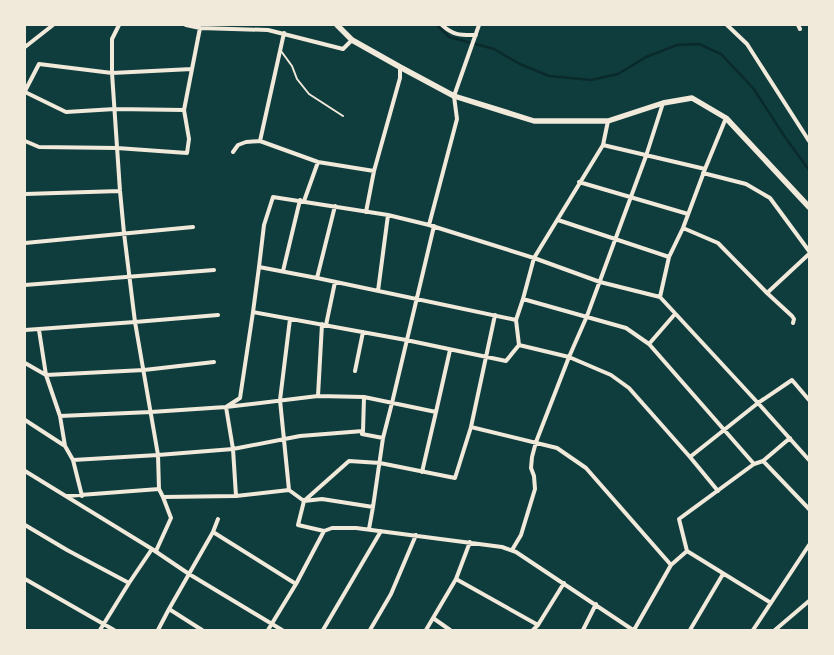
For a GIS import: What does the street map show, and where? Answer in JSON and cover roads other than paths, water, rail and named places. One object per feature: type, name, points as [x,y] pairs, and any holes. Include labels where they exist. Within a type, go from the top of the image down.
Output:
[{"type":"main road","points":[[337,25],[352,40],[454,96],[534,121],[608,121],[663,103],[692,98],[726,118],[809,207]]},
{"type":"street","points":[[25,47],[53,25]]},
{"type":"street","points":[[100,630],[130,583],[154,550],[171,518],[159,489],[158,456],[135,322],[124,233],[112,72],[112,39],[119,25]]},
{"type":"street","points":[[186,25],[200,28],[268,27],[284,33],[343,49],[352,40]]},
{"type":"street","points":[[442,25],[448,31],[460,36],[476,35]]},
{"type":"street","points":[[429,225],[457,119],[454,96],[479,25]]},
{"type":"street","points":[[727,25],[747,44],[809,141]]},
{"type":"street","points":[[25,142],[39,147],[118,148],[187,153],[189,138],[184,110],[200,28]]},
{"type":"street","points":[[260,141],[284,33]]},
{"type":"street","points":[[184,110],[115,109],[66,112],[25,91],[39,64],[112,72],[192,69]]},
{"type":"street","points":[[366,212],[374,171],[400,78],[400,67]]},
{"type":"street","points":[[512,550],[521,535],[535,489],[534,476],[531,468],[536,442],[569,357],[588,316],[630,196],[646,156],[663,103]]},
{"type":"street","points":[[660,297],[670,257],[683,228],[726,118]]},
{"type":"street","points":[[520,345],[516,320],[534,258],[603,145],[608,121]]},
{"type":"street","points":[[233,152],[238,145],[246,142],[260,141],[318,162],[374,171]]},
{"type":"street","points":[[603,145],[704,171],[746,184],[770,198],[809,253],[767,293]]},
{"type":"street","points":[[283,271],[302,200],[318,162]]},
{"type":"street","points":[[580,182],[688,214]]},
{"type":"street","points":[[25,194],[120,191]]},
{"type":"street","points":[[226,407],[240,398],[264,226],[273,197],[302,200],[388,215],[434,226],[534,258],[600,282],[660,297],[809,460]]},
{"type":"street","points":[[317,278],[335,206]]},
{"type":"street","points":[[378,291],[388,215]]},
{"type":"street","points":[[558,220],[670,257]]},
{"type":"street","points":[[369,529],[383,438],[434,226]]},
{"type":"street","points":[[25,243],[193,227]]},
{"type":"street","points":[[683,228],[718,243],[792,316],[794,319],[793,323]]},
{"type":"street","points":[[258,267],[516,320]]},
{"type":"street","points":[[25,285],[214,270]]},
{"type":"street","points":[[318,396],[324,324],[335,282]]},
{"type":"street","points":[[523,299],[588,316],[626,328],[649,344],[754,464]]},
{"type":"street","points":[[253,312],[324,324],[506,361],[520,345]]},
{"type":"street","points":[[649,344],[674,314]]},
{"type":"street","points":[[25,330],[218,315]]},
{"type":"street","points":[[495,315],[471,427],[455,478],[380,463],[349,461],[304,501],[298,524],[324,531],[338,528],[369,529],[470,542],[512,550],[634,630],[671,565],[687,550]]},
{"type":"street","points":[[289,490],[280,400],[290,319]]},
{"type":"street","points":[[39,330],[46,375],[60,416],[65,446],[73,460],[82,496]]},
{"type":"street","points":[[355,371],[363,332]]},
{"type":"street","points":[[520,345],[569,357],[611,375],[629,388],[718,491]]},
{"type":"street","points":[[422,472],[450,350]]},
{"type":"street","points":[[25,363],[46,375],[144,370],[214,362]]},
{"type":"street","points":[[690,457],[758,403],[792,380],[809,400]]},
{"type":"street","points":[[60,416],[226,407],[318,396],[364,397],[436,412]]},
{"type":"street","points":[[364,397],[362,434],[383,438]]},
{"type":"street","points":[[226,407],[233,449],[236,496]]},
{"type":"street","points":[[25,420],[65,446]]},
{"type":"street","points":[[471,427],[557,448],[586,468],[671,565]]},
{"type":"street","points":[[73,460],[158,456],[233,449],[300,436],[363,430]]},
{"type":"street","points":[[771,603],[687,550],[679,520],[754,464],[762,461],[790,438]]},
{"type":"street","points":[[762,461],[809,509]]},
{"type":"street","points":[[26,473],[66,496],[154,550],[189,574],[228,596],[282,630]]},
{"type":"street","points":[[66,496],[82,496],[159,489]]},
{"type":"street","points":[[163,497],[236,496],[289,490],[304,501],[322,499],[373,508]]},
{"type":"street","points":[[158,630],[213,532],[218,519]]},
{"type":"street","points":[[25,525],[130,583]]},
{"type":"street","points":[[268,630],[296,584],[324,531]]},
{"type":"street","points":[[323,630],[381,531]]},
{"type":"street","points":[[213,532],[296,584]]},
{"type":"street","points":[[370,630],[391,594],[416,535]]},
{"type":"street","points":[[426,630],[456,580],[470,542]]},
{"type":"street","points":[[753,630],[809,546]]},
{"type":"street","points":[[690,630],[723,574]]},
{"type":"street","points":[[25,579],[114,630]]},
{"type":"street","points":[[456,580],[538,625]]},
{"type":"street","points":[[532,630],[538,625],[564,583]]},
{"type":"street","points":[[775,630],[809,601]]},
{"type":"street","points":[[583,630],[596,604]]},
{"type":"street","points":[[169,609],[202,630]]},
{"type":"street","points":[[433,618],[450,630]]},
{"type":"lane","points":[[280,50],[292,66],[297,79],[309,94],[343,116]]},
{"type":"waterway","points":[[437,25],[449,37],[494,49],[520,64],[549,76],[591,80],[618,74],[646,57],[677,45],[699,44],[721,54],[753,88],[785,137],[809,170]]}]
